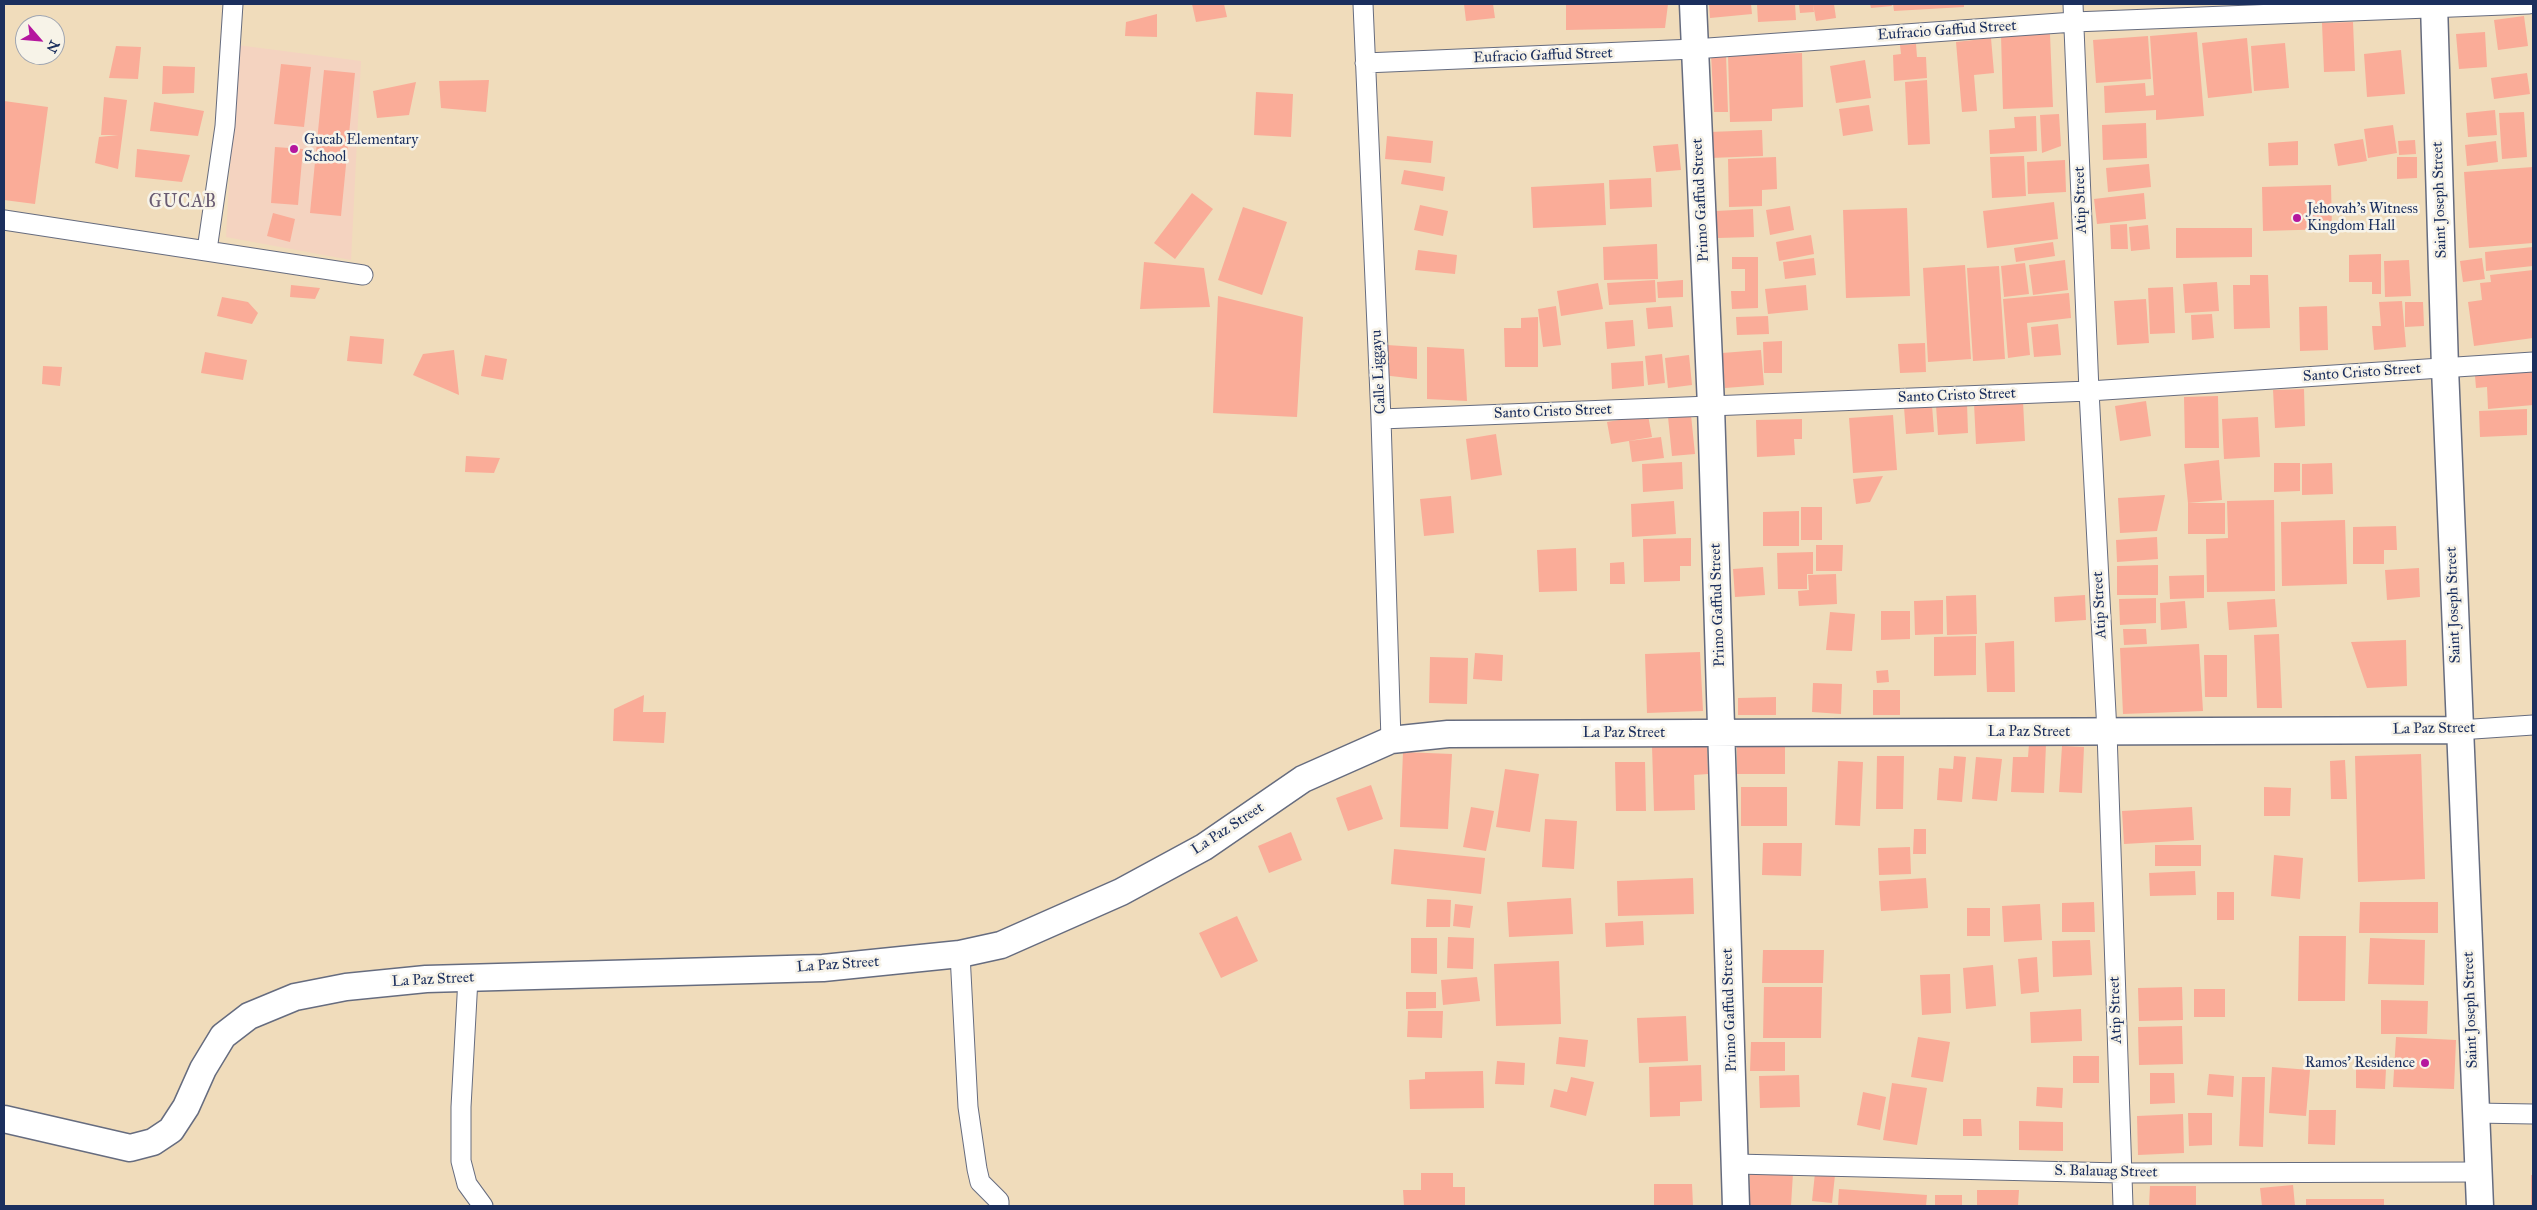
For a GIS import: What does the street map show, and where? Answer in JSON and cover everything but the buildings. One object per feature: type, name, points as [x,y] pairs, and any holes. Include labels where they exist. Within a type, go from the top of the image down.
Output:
[{"type":"street","points":[[207,250],[225,126],[233,4]]},
{"type":"street","name":"Calle Liggayu","points":[[1363,4],[1381,419],[1391,740]]},
{"type":"street","name":"Primo Gaffud Street","points":[[1693,4],[1711,406],[1736,1206]]},
{"type":"street","name":"Eufracio Gaffud Street","points":[[1365,63],[1694,49],[2073,13],[2529,4]]},
{"type":"street","name":"Saint Joseph Street","points":[[2434,6],[2445,368],[2480,1206]]},
{"type":"street","name":"Atip Street","points":[[2073,13],[2089,391],[2107,732],[2123,1206]]},
{"type":"street","points":[[4,220],[363,275]]},
{"type":"street","name":"Santo Cristo Street","points":[[1381,419],[2089,391],[2533,362]]},
{"type":"street","name":"La Paz Street","points":[[4,1119],[130,1148],[153,1142],[171,1130],[186,1107],[203,1069],[223,1036],[249,1016],[295,997],[346,987],[468,978],[823,968],[960,954],[1001,945],[1121,892],[1204,847],[1303,779],[1391,740],[1448,734],[2459,730],[2533,725]]},
{"type":"street","points":[[960,954],[968,1108],[977,1169],[980,1182],[999,1201],[999,1206]]},
{"type":"street","points":[[468,978],[461,1107],[461,1161],[467,1184],[483,1206]]},
{"type":"street","points":[[2475,1112],[2533,1114]]},
{"type":"street","name":"S. Balauag Street","points":[[1735,1164],[2121,1173],[2478,1172]]},
{"type":"shaded area","name":"Gucab Elementary School","points":[[237,45],[361,61],[351,260],[226,237]]},
{"type":"place","name":"Gucab Elementary School","points":[[294,149]]},
{"type":"place","name":"Jehovah's Witness Kingdom Hall","points":[[2297,218]]},
{"type":"place","name":"Ramos' Residence","points":[[2425,1063]]},
{"type":"district","name":"GUCAB","points":[[183,203]]}]
